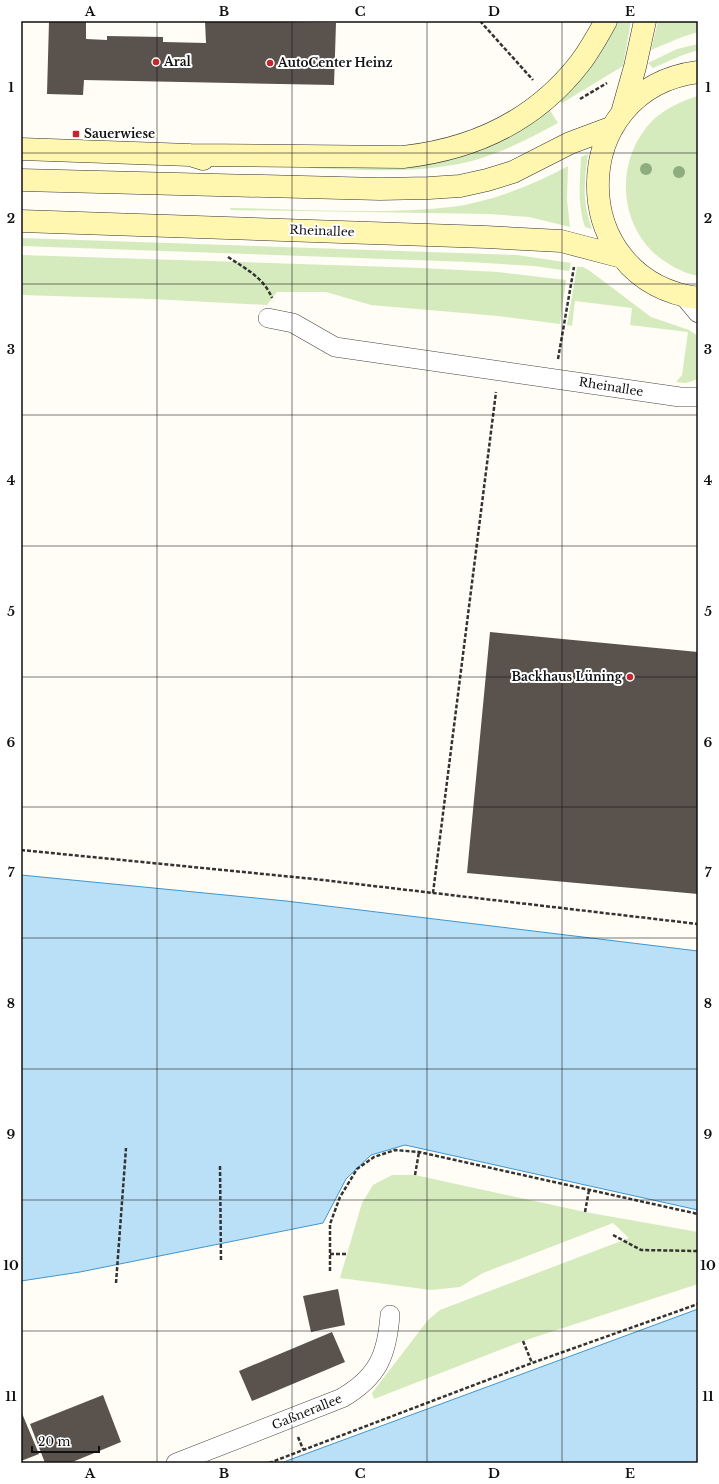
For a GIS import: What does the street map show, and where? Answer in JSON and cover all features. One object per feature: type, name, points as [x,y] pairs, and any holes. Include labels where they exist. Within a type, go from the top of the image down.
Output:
[{"type":"main road","points":[[21,149],[190,155],[403,157],[433,154],[463,146],[489,136],[528,113],[568,78],[581,62],[606,21]]},
{"type":"main road","points":[[645,21],[635,66],[617,120],[601,155],[596,185],[601,216],[613,244],[630,266],[649,281],[690,297]]},
{"type":"main road","points":[[21,180],[326,187],[422,188],[460,186],[513,172],[617,120],[645,92],[659,83],[674,77],[698,72]]},
{"type":"main road","points":[[190,155],[326,187]]},
{"type":"main road","name":"Rheinallee","points":[[21,221],[493,237],[561,241],[622,257]]},
{"type":"street","points":[[690,297],[698,313]]},
{"type":"street","name":"Rheinallee","points":[[273,319],[293,324],[335,347],[498,372],[680,397],[698,397]]},
{"type":"street","name":"Gaßnerallee","points":[[176,1463],[354,1392],[371,1377],[381,1360],[388,1338],[390,1315]]},
{"type":"path","points":[[480,21],[534,82],[531,85]]},
{"type":"path","points":[[578,100],[612,80]]},
{"type":"path","points":[[228,257],[258,277],[269,290],[273,319]]},
{"type":"path","points":[[557,367],[574,264]]},
{"type":"path","points":[[433,893],[498,372]]},
{"type":"path","points":[[21,850],[314,879],[698,924]]},
{"type":"path","points":[[116,1283],[126,1148]]},
{"type":"path","points":[[330,1271],[330,1224],[340,1197],[357,1169],[374,1157],[395,1150],[420,1152],[698,1214]]},
{"type":"path","points":[[415,1175],[420,1152]]},
{"type":"path","points":[[220,1166],[221,1262]]},
{"type":"path","points":[[585,1212],[589,1190]]},
{"type":"path","points":[[613,1235],[641,1250],[698,1251]]},
{"type":"path","points":[[330,1254],[348,1254]]},
{"type":"path","points":[[269,1463],[532,1363],[698,1304]]},
{"type":"path","points":[[523,1341],[532,1363]]},
{"type":"green space","points":[[614,21],[631,21],[623,66],[562,103],[557,98]]},
{"type":"green space","points":[[658,21],[698,21],[698,32],[651,50]]},
{"type":"green space","points":[[698,44],[698,50],[653,68],[648,63],[677,49]]},
{"type":"green space","points":[[698,96],[698,276],[675,268],[655,254],[642,240],[633,224],[628,206],[626,188],[627,169],[632,152],[641,135],[653,120],[668,108]]},
{"type":"green space","points":[[548,107],[558,123],[494,154],[467,162],[435,168],[400,170],[310,168],[309,162],[394,164]]},
{"type":"green space","points":[[588,154],[585,200],[592,229],[585,227],[582,218],[580,201],[581,157]]},
{"type":"green space","points":[[568,166],[567,199],[570,227],[529,217],[490,214],[231,210],[230,208],[396,211],[451,207],[466,205],[511,192],[541,180]]},
{"type":"green space","points":[[21,238],[517,255],[571,263],[569,271],[534,266],[470,262],[21,246]]},
{"type":"green space","points":[[21,255],[422,268],[498,272],[566,280],[560,324],[498,316],[371,305],[326,292],[277,292],[267,305],[152,299],[21,295]]},
{"type":"green space","points":[[577,267],[583,267],[590,271],[651,317],[689,330],[698,336],[698,379],[686,383],[676,382],[682,375],[688,332],[630,325],[632,308],[575,301],[572,326],[567,325]]},
{"type":"green space","points":[[392,1175],[415,1175],[585,1212],[698,1232],[698,1284],[523,1341],[374,1399],[372,1393],[428,1320],[440,1310],[629,1238],[613,1223],[483,1273],[460,1287],[431,1290],[340,1278],[362,1203],[373,1185]]},
{"type":"water","points":[[21,875],[286,901],[698,951],[698,1210],[405,1145],[371,1155],[346,1179],[323,1223],[80,1272],[21,1281]]},
{"type":"water","points":[[698,1309],[698,1463],[281,1463]]},
{"type":"building","points":[[49,21],[86,21],[86,39],[107,40],[107,36],[163,37],[163,42],[206,43],[205,21],[336,23],[334,85],[84,80],[83,95],[47,94]]},
{"type":"building","points":[[490,632],[698,652],[698,894],[467,873]]},
{"type":"building","points":[[338,1289],[345,1325],[311,1332],[303,1296]]},
{"type":"building","points":[[332,1332],[345,1362],[252,1401],[239,1371]]},
{"type":"building","points":[[103,1395],[121,1442],[70,1463],[45,1463],[30,1424]]},
{"type":"building","points":[[21,1411],[39,1454],[21,1461]]},
{"type":"place","name":"Aral","points":[[156,62]]},
{"type":"place","name":"AutoCenter Heinz","points":[[270,63]]},
{"type":"place","name":"Sauerwiese","points":[[76,134]]},
{"type":"place","name":"Backhaus Lüning","points":[[630,677]]}]
